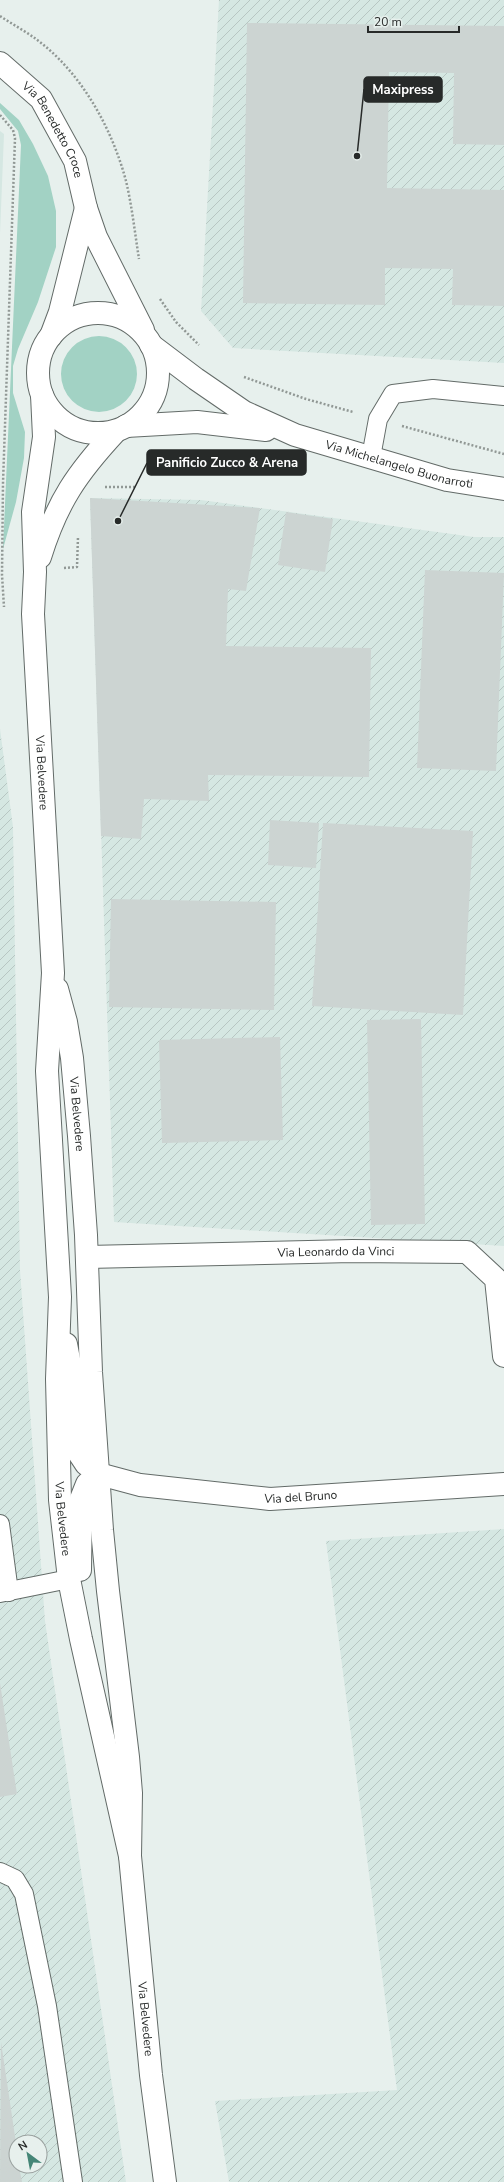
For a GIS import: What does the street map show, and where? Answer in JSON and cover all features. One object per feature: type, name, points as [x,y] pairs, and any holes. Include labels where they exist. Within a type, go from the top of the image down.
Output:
[{"type":"street","name":"Via Benedetto Croce","points":[[0,63],[41,99],[75,161],[86,208],[96,238],[148,340]]},
{"type":"street","name":"Via Benedetto Croce","points":[[50,338],[60,312],[86,208]]},
{"type":"street","points":[[96,313],[109,314],[122,318],[135,325],[148,340],[158,368],[155,394],[143,414],[121,428],[98,433],[74,428],[63,422],[53,413],[42,395],[38,379],[39,364],[42,352],[50,338],[68,321],[79,316],[96,313]]},
{"type":"street","name":"Via Michelangelo Buonarroti","points":[[148,340],[196,380],[244,412],[295,435],[447,480],[504,489]]},
{"type":"street","name":"Via Belvedere","points":[[42,395],[44,437],[33,512],[35,572],[33,614],[53,973],[47,1071],[60,1296],[57,1379],[57,1435],[60,1500],[69,1579],[130,1856]]},
{"type":"street","name":"Via Michelangelo Buonarroti","points":[[121,428],[197,422],[295,435]]},
{"type":"street","name":"Via Belvedere","points":[[35,572],[48,530],[62,500],[95,453],[121,428]]},
{"type":"street","name":"Via Belvedere","points":[[53,973],[66,1022],[72,1058],[87,1257],[91,1372],[108,1590],[131,1793],[130,1856],[152,2075],[165,2182]]},
{"type":"street","name":"Via Belvedere","points":[[53,1176],[70,1237],[79,1254],[87,1257]]},
{"type":"street","name":"Via Leonardo da Vinci","points":[[87,1257],[352,1251],[468,1252],[496,1279],[504,1356]]},
{"type":"street","points":[[60,1324],[71,1364],[78,1452],[86,1464],[99,1474],[87,1484],[81,1499],[81,1639]]},
{"type":"street","name":"Via del Bruno","points":[[99,1474],[140,1485],[270,1500],[504,1484]]},
{"type":"lane","points":[[371,457],[378,419],[393,394],[433,389],[504,396]]},
{"type":"lane","points":[[0,1524],[4,1593],[69,1579]]},
{"type":"lane","points":[[0,1872],[15,1879],[24,1894],[47,2006],[73,2182]]},
{"type":"path","points":[[0,16],[37,40],[77,78],[94,104],[116,148],[126,182],[139,261]]},
{"type":"path","points":[[0,115],[13,130],[15,138],[3,483],[0,483]]},
{"type":"path","points":[[159,298],[176,322],[202,348]]},
{"type":"path","points":[[238,373],[245,378],[306,399],[504,454]]},
{"type":"path","points":[[98,487],[137,487]]},
{"type":"path","points":[[60,569],[77,567],[78,536]]},
{"type":"shaded area","points":[[219,0],[504,0],[504,363],[233,348],[201,311]]},
{"type":"shaded area","points":[[0,131],[4,134],[0,234]]},
{"type":"shaded area","points":[[90,498],[201,500],[474,537],[504,537],[504,1246],[114,1222]]},
{"type":"shaded area","points":[[0,729],[13,827],[20,1270],[45,1621],[126,2182],[0,2182]]},
{"type":"shaded area","points":[[504,1529],[504,2182],[229,2182],[215,2101],[397,2090],[326,1541]]},
{"type":"green space","points":[[0,103],[19,120],[33,144],[48,176],[56,211],[56,247],[38,302],[18,349],[13,366],[13,393],[25,432],[24,458],[16,502],[3,549],[21,145],[18,131],[0,109]]},
{"type":"green space","points":[[99,336],[114,339],[126,347],[134,359],[137,374],[134,389],[126,401],[114,409],[99,412],[84,409],[72,401],[64,389],[61,374],[64,359],[72,347],[84,339]]},
{"type":"building","points":[[247,23],[504,26],[504,145],[453,144],[454,73],[389,72],[387,188],[504,190],[504,306],[452,305],[453,269],[385,268],[385,305],[243,303]]},
{"type":"building","points":[[90,498],[260,508],[246,591],[228,589],[226,646],[371,648],[369,777],[208,775],[209,801],[144,799],[141,839],[101,836]]},
{"type":"building","points":[[286,512],[333,519],[325,572],[278,565]]},
{"type":"building","points":[[425,570],[504,573],[496,771],[417,768]]},
{"type":"building","points":[[270,820],[319,823],[316,868],[268,865]]},
{"type":"building","points":[[323,823],[473,831],[463,1015],[312,1006]]},
{"type":"building","points":[[111,899],[276,902],[274,1010],[109,1007]]},
{"type":"building","points":[[421,1019],[425,1224],[371,1225],[367,1020]]},
{"type":"building","points":[[280,1037],[283,1140],[162,1143],[159,1040]]},
{"type":"building","points":[[0,1683],[17,1794],[0,1797]]},
{"type":"building","points":[[1,2042],[15,2134],[8,2134],[8,2174],[20,2174],[22,2182],[0,2182]]},
{"type":"place","name":"Maxipress","points":[[357,156]]},
{"type":"place","name":"Panificio Zucco & Arena","points":[[118,521]]}]
